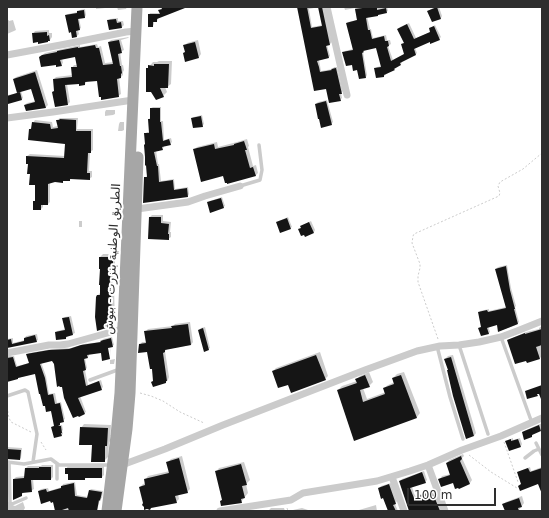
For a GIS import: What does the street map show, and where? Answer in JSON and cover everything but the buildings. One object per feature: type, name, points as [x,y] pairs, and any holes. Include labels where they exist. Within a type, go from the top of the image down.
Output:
[{"type":"main road","name":"الطريق الوطنية بنزرت - ببوش","points":[[116,511],[122,329],[136,7]]},
{"type":"main road","name":"الطريق الوطنية بنزرت - ببوش","points":[[107,511],[127,428],[130,393],[144,7]]},
{"type":"street","points":[[327,7],[347,95]]},
{"type":"street","points":[[7,56],[136,31]]},
{"type":"street","points":[[7,118],[133,100]]},
{"type":"street","points":[[136,209],[188,202],[205,195],[240,186]]},
{"type":"street","points":[[118,465],[165,449],[223,425],[417,351],[439,346],[478,342],[517,331],[542,321]]},
{"type":"street","points":[[7,353],[50,345],[68,344],[122,329]]},
{"type":"street","points":[[220,511],[291,500],[299,495],[309,492],[345,487],[392,477],[501,436],[542,418]]},
{"type":"street","points":[[428,464],[445,511]]},
{"type":"street","points":[[392,477],[404,511]]},
{"type":"lane","points":[[240,186],[260,180],[262,170],[260,145]]},
{"type":"lane","points":[[501,336],[532,423]]},
{"type":"lane","points":[[459,345],[488,434]]},
{"type":"lane","points":[[439,346],[450,397],[463,439]]},
{"type":"lane","points":[[90,380],[121,369]]},
{"type":"lane","points":[[7,396],[24,390],[27,391],[37,436],[33,462]]},
{"type":"lane","points":[[536,443],[542,455]]},
{"type":"lane","points":[[525,458],[539,449]]},
{"type":"lane","points":[[26,498],[12,504],[10,503],[8,462],[24,464],[50,459],[57,464],[118,465]]},
{"type":"lane","points":[[57,464],[57,479]]},
{"type":"path","points":[[439,346],[417,279],[420,264],[412,243],[414,234],[498,196],[500,193],[498,186],[500,182],[524,169],[542,153]]},
{"type":"path","points":[[130,393],[141,393],[151,396],[204,423]]},
{"type":"path","points":[[7,408],[11,422],[37,436],[46,450]]},
{"type":"path","points":[[501,436],[518,482]]},
{"type":"path","points":[[462,450],[491,472],[517,488]]}]
